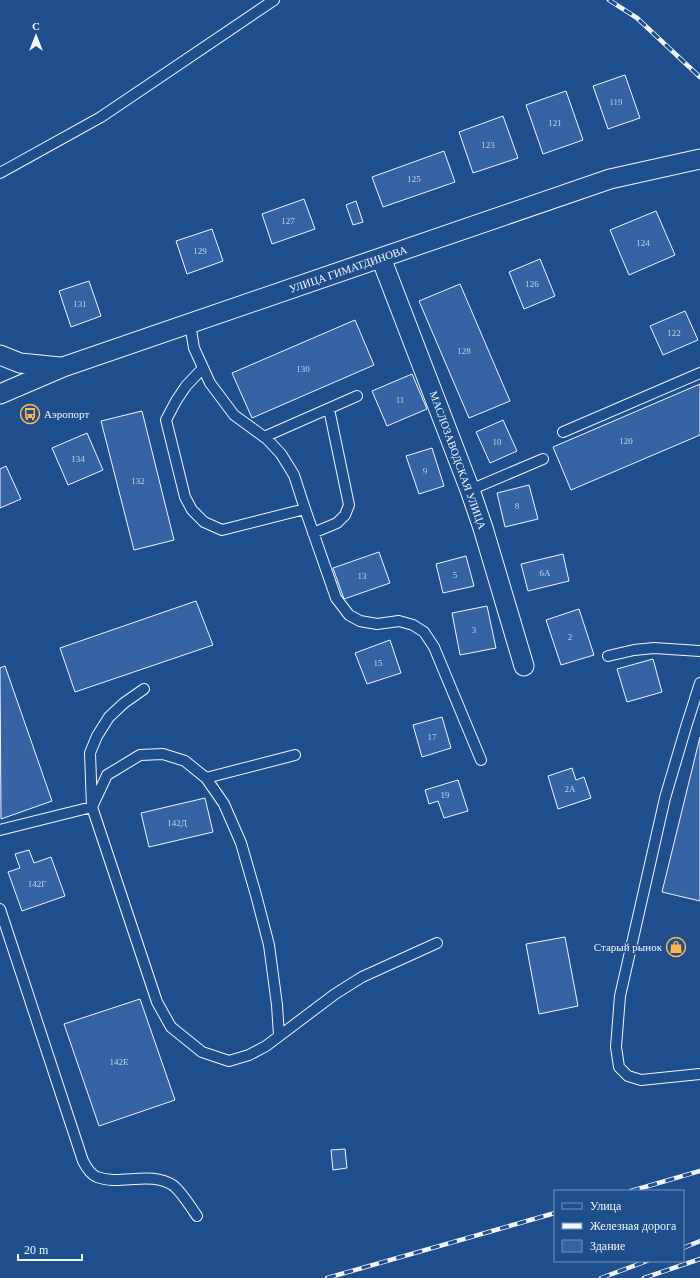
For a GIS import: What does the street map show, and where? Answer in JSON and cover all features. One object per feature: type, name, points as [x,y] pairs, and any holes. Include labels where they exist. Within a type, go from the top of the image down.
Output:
[{"type":"street","name":"УЛИЦА ГИМАТДИНОВА","points":[[0,394],[63,367],[610,180],[700,159]]},
{"type":"street","name":"МАСЛОЗАВОДСКАЯ УЛИЦА","points":[[381,258],[470,490],[483,528],[524,666]]},
{"type":"street","points":[[0,355],[20,363],[63,367]]},
{"type":"lane","points":[[0,173],[102,117],[274,0]]},
{"type":"lane","points":[[190,324],[194,348],[210,383],[234,415],[264,437],[281,454],[294,475],[336,598],[349,615],[360,621],[377,624],[399,621],[413,625],[424,632],[434,647],[481,760]]},
{"type":"lane","points":[[203,368],[186,386],[166,420],[185,497],[192,510],[204,522],[222,530],[305,509]]},
{"type":"lane","points":[[563,432],[700,373]]},
{"type":"lane","points":[[264,437],[357,396]]},
{"type":"lane","points":[[313,533],[337,523],[345,515],[349,505],[329,409]]},
{"type":"lane","points":[[470,490],[543,459]]},
{"type":"lane","points":[[608,656],[634,650],[654,648],[700,651]]},
{"type":"lane","points":[[700,683],[697,705],[665,798],[658,828],[620,996],[616,1047],[619,1067],[628,1076],[641,1080],[700,1074]]},
{"type":"lane","points":[[144,690],[124,703],[109,718],[97,736],[90,753],[92,807],[157,1002],[171,1027],[202,1052],[229,1061],[249,1055],[279,1036],[334,994],[362,977],[437,943]]},
{"type":"lane","points":[[92,807],[107,775],[140,756],[162,754],[185,761],[206,778],[224,804],[241,843],[254,887],[269,945],[277,1005],[279,1036]]},
{"type":"lane","points":[[206,778],[295,755]]},
{"type":"lane","points":[[0,830],[92,807]]},
{"type":"lane","points":[[0,909],[83,1161],[88,1171],[96,1177],[112,1180],[146,1178],[162,1181],[174,1186],[185,1198],[197,1216]]},
{"type":"building","points":[[625,75],[640,118],[608,129],[593,86]]},
{"type":"building","points":[[566,91],[583,140],[543,154],[526,105]]},
{"type":"building","points":[[503,116],[518,158],[473,173],[459,132]]},
{"type":"building","points":[[444,151],[455,182],[383,207],[372,177]]},
{"type":"building","points":[[304,199],[315,229],[272,244],[262,214]]},
{"type":"building","points":[[356,201],[363,222],[353,225],[346,205]]},
{"type":"building","points":[[656,211],[675,255],[629,275],[610,230]]},
{"type":"building","points":[[212,229],[223,261],[187,274],[176,241]]},
{"type":"building","points":[[540,259],[555,296],[524,309],[509,272]]},
{"type":"building","points":[[89,281],[101,316],[71,327],[59,291]]},
{"type":"building","points":[[460,284],[510,401],[469,418],[419,301]]},
{"type":"building","points":[[685,311],[698,340],[663,355],[650,326]]},
{"type":"building","points":[[355,320],[374,365],[252,418],[232,373]]},
{"type":"building","points":[[412,374],[427,409],[387,426],[372,391]]},
{"type":"building","points":[[700,384],[700,435],[571,490],[553,447]]},
{"type":"building","points":[[142,411],[174,540],[134,550],[101,421]]},
{"type":"building","points":[[503,420],[517,451],[490,463],[476,432]]},
{"type":"building","points":[[87,433],[103,470],[68,485],[52,448]]},
{"type":"building","points":[[432,448],[444,486],[419,494],[406,456]]},
{"type":"building","points":[[6,466],[21,499],[0,508],[0,469]]},
{"type":"building","points":[[529,485],[538,519],[505,527],[497,493]]},
{"type":"building","points":[[379,552],[390,583],[344,599],[333,568]]},
{"type":"building","points":[[563,554],[569,581],[528,591],[521,564]]},
{"type":"building","points":[[466,556],[474,586],[443,593],[436,564]]},
{"type":"building","points":[[196,601],[213,645],[75,692],[60,648]]},
{"type":"building","points":[[487,606],[496,648],[460,655],[452,613]]},
{"type":"building","points":[[579,609],[594,655],[561,665],[546,620]]},
{"type":"building","points":[[390,640],[401,673],[367,684],[355,653]]},
{"type":"building","points":[[653,659],[662,692],[627,702],[617,669]]},
{"type":"building","points":[[5,666],[52,801],[1,819],[0,668]]},
{"type":"building","points":[[442,717],[451,748],[422,757],[413,725]]},
{"type":"building","points":[[700,737],[700,901],[662,892]]},
{"type":"building","points":[[572,768],[576,780],[584,777],[591,798],[558,809],[548,776]]},
{"type":"building","points":[[458,780],[468,811],[444,818],[438,801],[429,804],[425,790]]},
{"type":"building","points":[[205,798],[213,832],[149,847],[141,813]]},
{"type":"building","points":[[29,850],[34,863],[51,857],[65,896],[22,911],[8,872],[20,868],[15,854]]},
{"type":"building","points":[[565,937],[578,1006],[539,1014],[526,944]]},
{"type":"building","points":[[140,999],[175,1100],[99,1126],[64,1024]]},
{"type":"building","points":[[345,1149],[347,1168],[333,1170],[331,1150]]},
{"type":"railway","points":[[609,0],[637,18],[700,77]]},
{"type":"railway","points":[[634,1190],[700,1171]]},
{"type":"railway","points":[[327,1278],[554,1213]]},
{"type":"railway","points":[[684,1248],[700,1241]]},
{"type":"railway","points":[[644,1278],[700,1259]]},
{"type":"railway","points":[[601,1278],[644,1262]]},
{"type":"place","name":"Аэропорт","points":[[30,414]]},
{"type":"place","name":"Старый рынок","points":[[676,947]]}]
